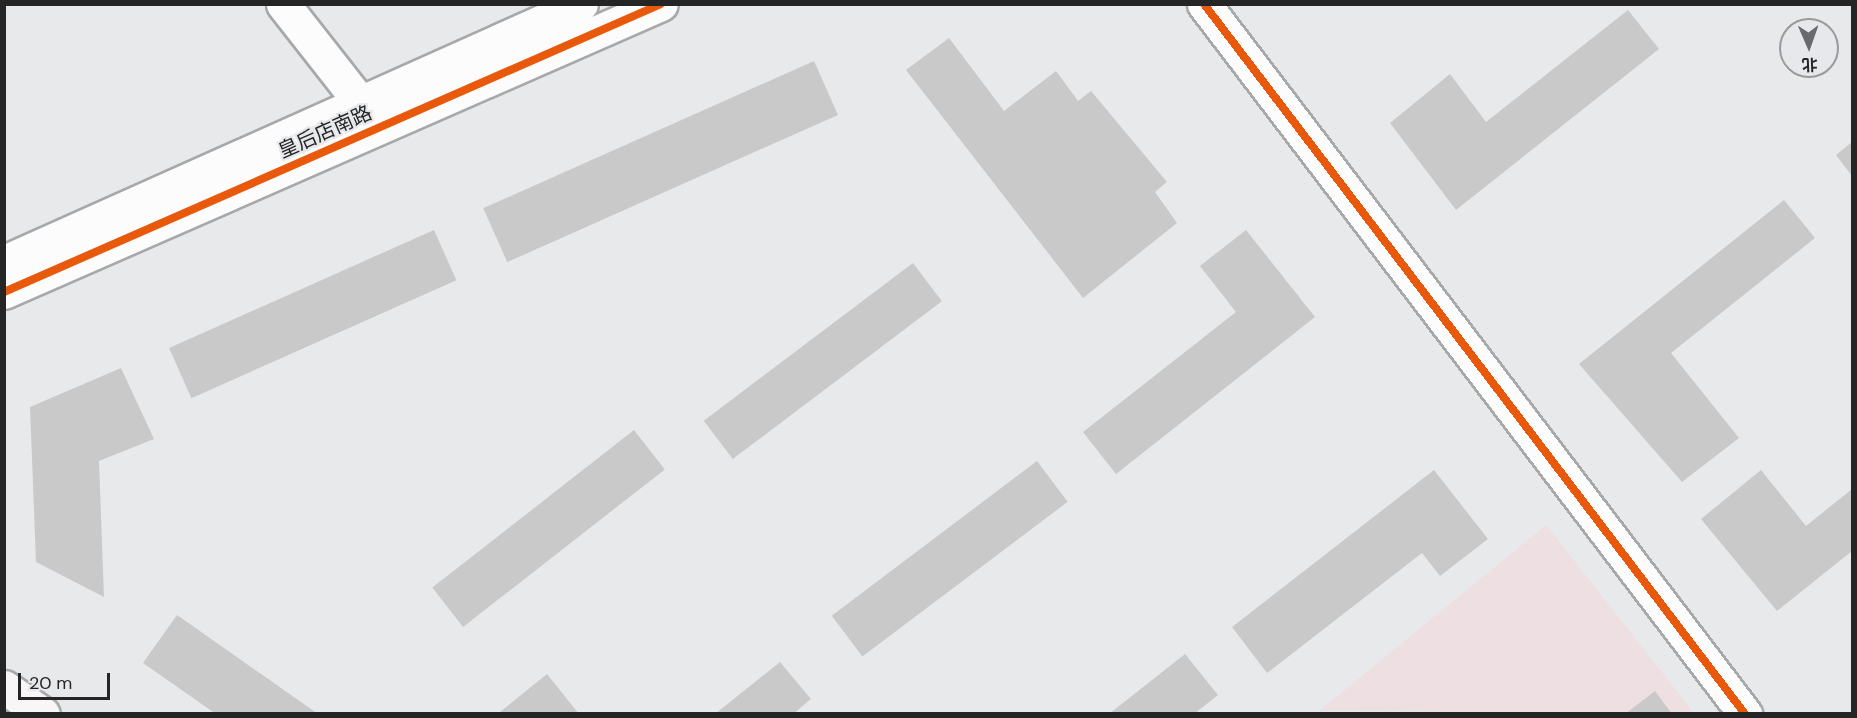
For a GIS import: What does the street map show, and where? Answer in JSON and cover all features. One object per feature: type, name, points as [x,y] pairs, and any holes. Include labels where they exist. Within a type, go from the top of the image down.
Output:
[{"type":"main road","points":[[4,687],[43,714]]},
{"type":"street","points":[[283,4],[367,115]]},
{"type":"street","name":"皇后店南路","points":[[4,292],[367,115],[581,4]]},
{"type":"street","name":"皇后店南路","points":[[4,261],[367,115],[661,4]]},
{"type":"street","points":[[1204,4],[1745,714]]},
{"type":"shaded area","points":[[1546,525],[1694,713],[1319,711]]},
{"type":"building","points":[[1628,10],[1659,49],[1456,210],[1390,123],[1450,74],[1486,122]]},
{"type":"building","points":[[949,38],[1004,111],[1056,71],[1078,101],[1091,91],[1167,182],[1155,192],[1177,223],[1083,298],[906,70]]},
{"type":"building","points":[[814,61],[838,115],[507,262],[483,208]]},
{"type":"building","points":[[1852,142],[1852,176],[1836,155]]},
{"type":"building","points":[[1784,200],[1815,238],[1671,353],[1739,438],[1682,482],[1579,364]]},
{"type":"building","points":[[434,230],[456,280],[191,398],[169,348]]},
{"type":"building","points":[[1246,230],[1315,317],[1116,474],[1083,432],[1236,312],[1200,266]]},
{"type":"building","points":[[913,263],[942,301],[733,459],[704,421]]},
{"type":"building","points":[[121,368],[154,439],[99,461],[104,597],[36,562],[30,407]]},
{"type":"building","points":[[634,430],[665,469],[463,627],[432,588]]},
{"type":"building","points":[[1037,461],[1068,502],[862,656],[832,616]]},
{"type":"building","points":[[1434,470],[1488,539],[1440,576],[1422,553],[1267,673],[1232,627]]},
{"type":"building","points":[[1761,470],[1806,526],[1852,489],[1852,551],[1777,611],[1701,519]]},
{"type":"building","points":[[177,615],[318,714],[216,714],[143,663]]},
{"type":"building","points":[[1185,654],[1218,695],[1194,714],[1109,714]]},
{"type":"building","points":[[780,662],[811,699],[793,714],[715,714]]},
{"type":"building","points":[[547,674],[579,714],[501,714],[500,712]]},
{"type":"building","points":[[1655,691],[1672,714],[1625,714]]},
{"type":"cycle path","points":[[4,292],[661,4]]},
{"type":"cycle path","points":[[1204,4],[1745,714]]}]
